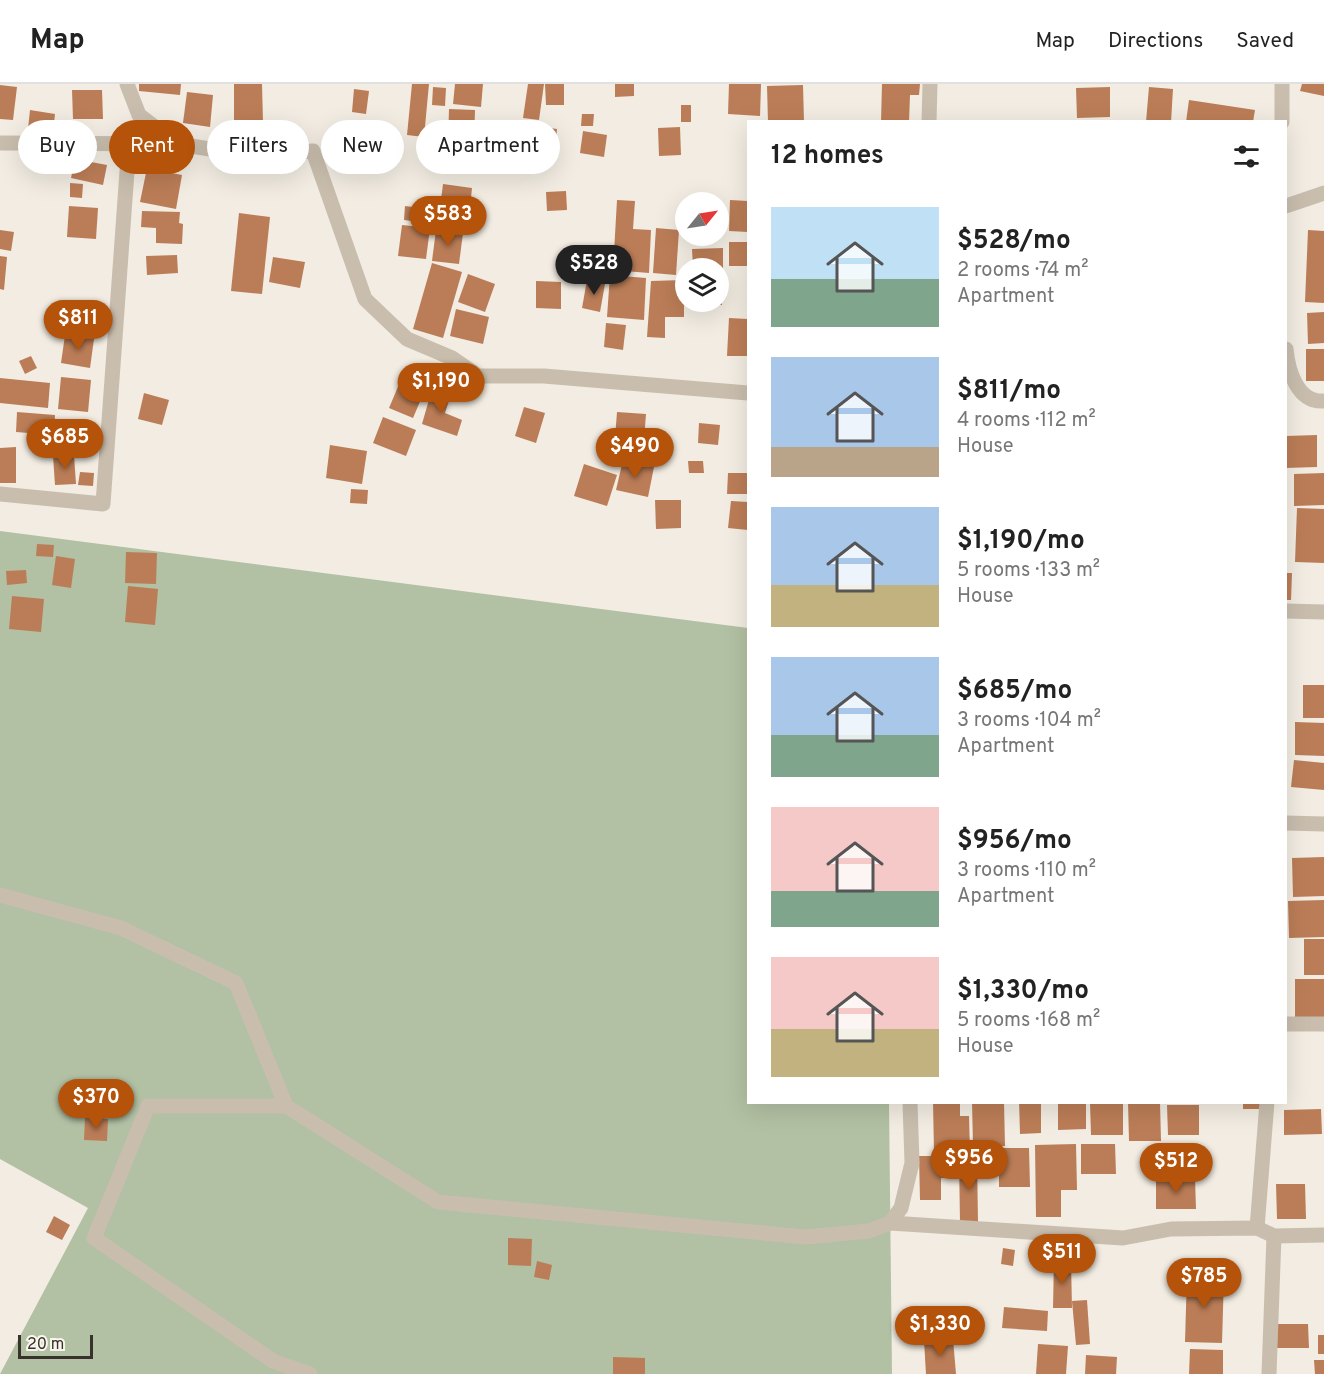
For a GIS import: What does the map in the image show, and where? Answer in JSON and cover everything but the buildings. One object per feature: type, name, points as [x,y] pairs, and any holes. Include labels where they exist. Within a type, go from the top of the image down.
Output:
[{"type":"street","points":[[127,84],[140,115],[146,120]]},
{"type":"street","points":[[929,120],[930,84]]},
{"type":"street","points":[[1282,84],[1282,120]]},
{"type":"street","points":[[0,143],[109,144]]},
{"type":"street","points":[[195,147],[250,155],[313,152],[365,299],[407,339],[452,358],[478,376],[544,376],[747,393]]},
{"type":"street","points":[[0,494],[103,504],[127,174]]},
{"type":"street","points":[[1287,206],[1324,193]]},
{"type":"street","points":[[1287,358],[1296,387],[1319,402],[1324,402]]},
{"type":"street","points":[[1287,611],[1324,612]]},
{"type":"street","points":[[1287,823],[1324,824]]},
{"type":"street","points":[[0,895],[121,928],[236,983],[286,1106]]},
{"type":"street","points":[[1287,1024],[1324,1024]]},
{"type":"street","points":[[890,1223],[901,1208],[912,1163],[910,1104]]},
{"type":"street","points":[[1257,1228],[1267,1104]]},
{"type":"street","points":[[310,1374],[273,1361],[94,1238],[148,1106],[286,1106],[438,1202],[806,1237],[869,1231],[890,1223],[1123,1238],[1171,1230],[1257,1228],[1274,1236],[1324,1235]]},
{"type":"street","points":[[1269,1374],[1274,1236]]},
{"type":"green space","points":[[0,531],[747,628],[747,1104],[889,1104],[892,1374],[0,1374],[88,1208],[0,1159]]}]
